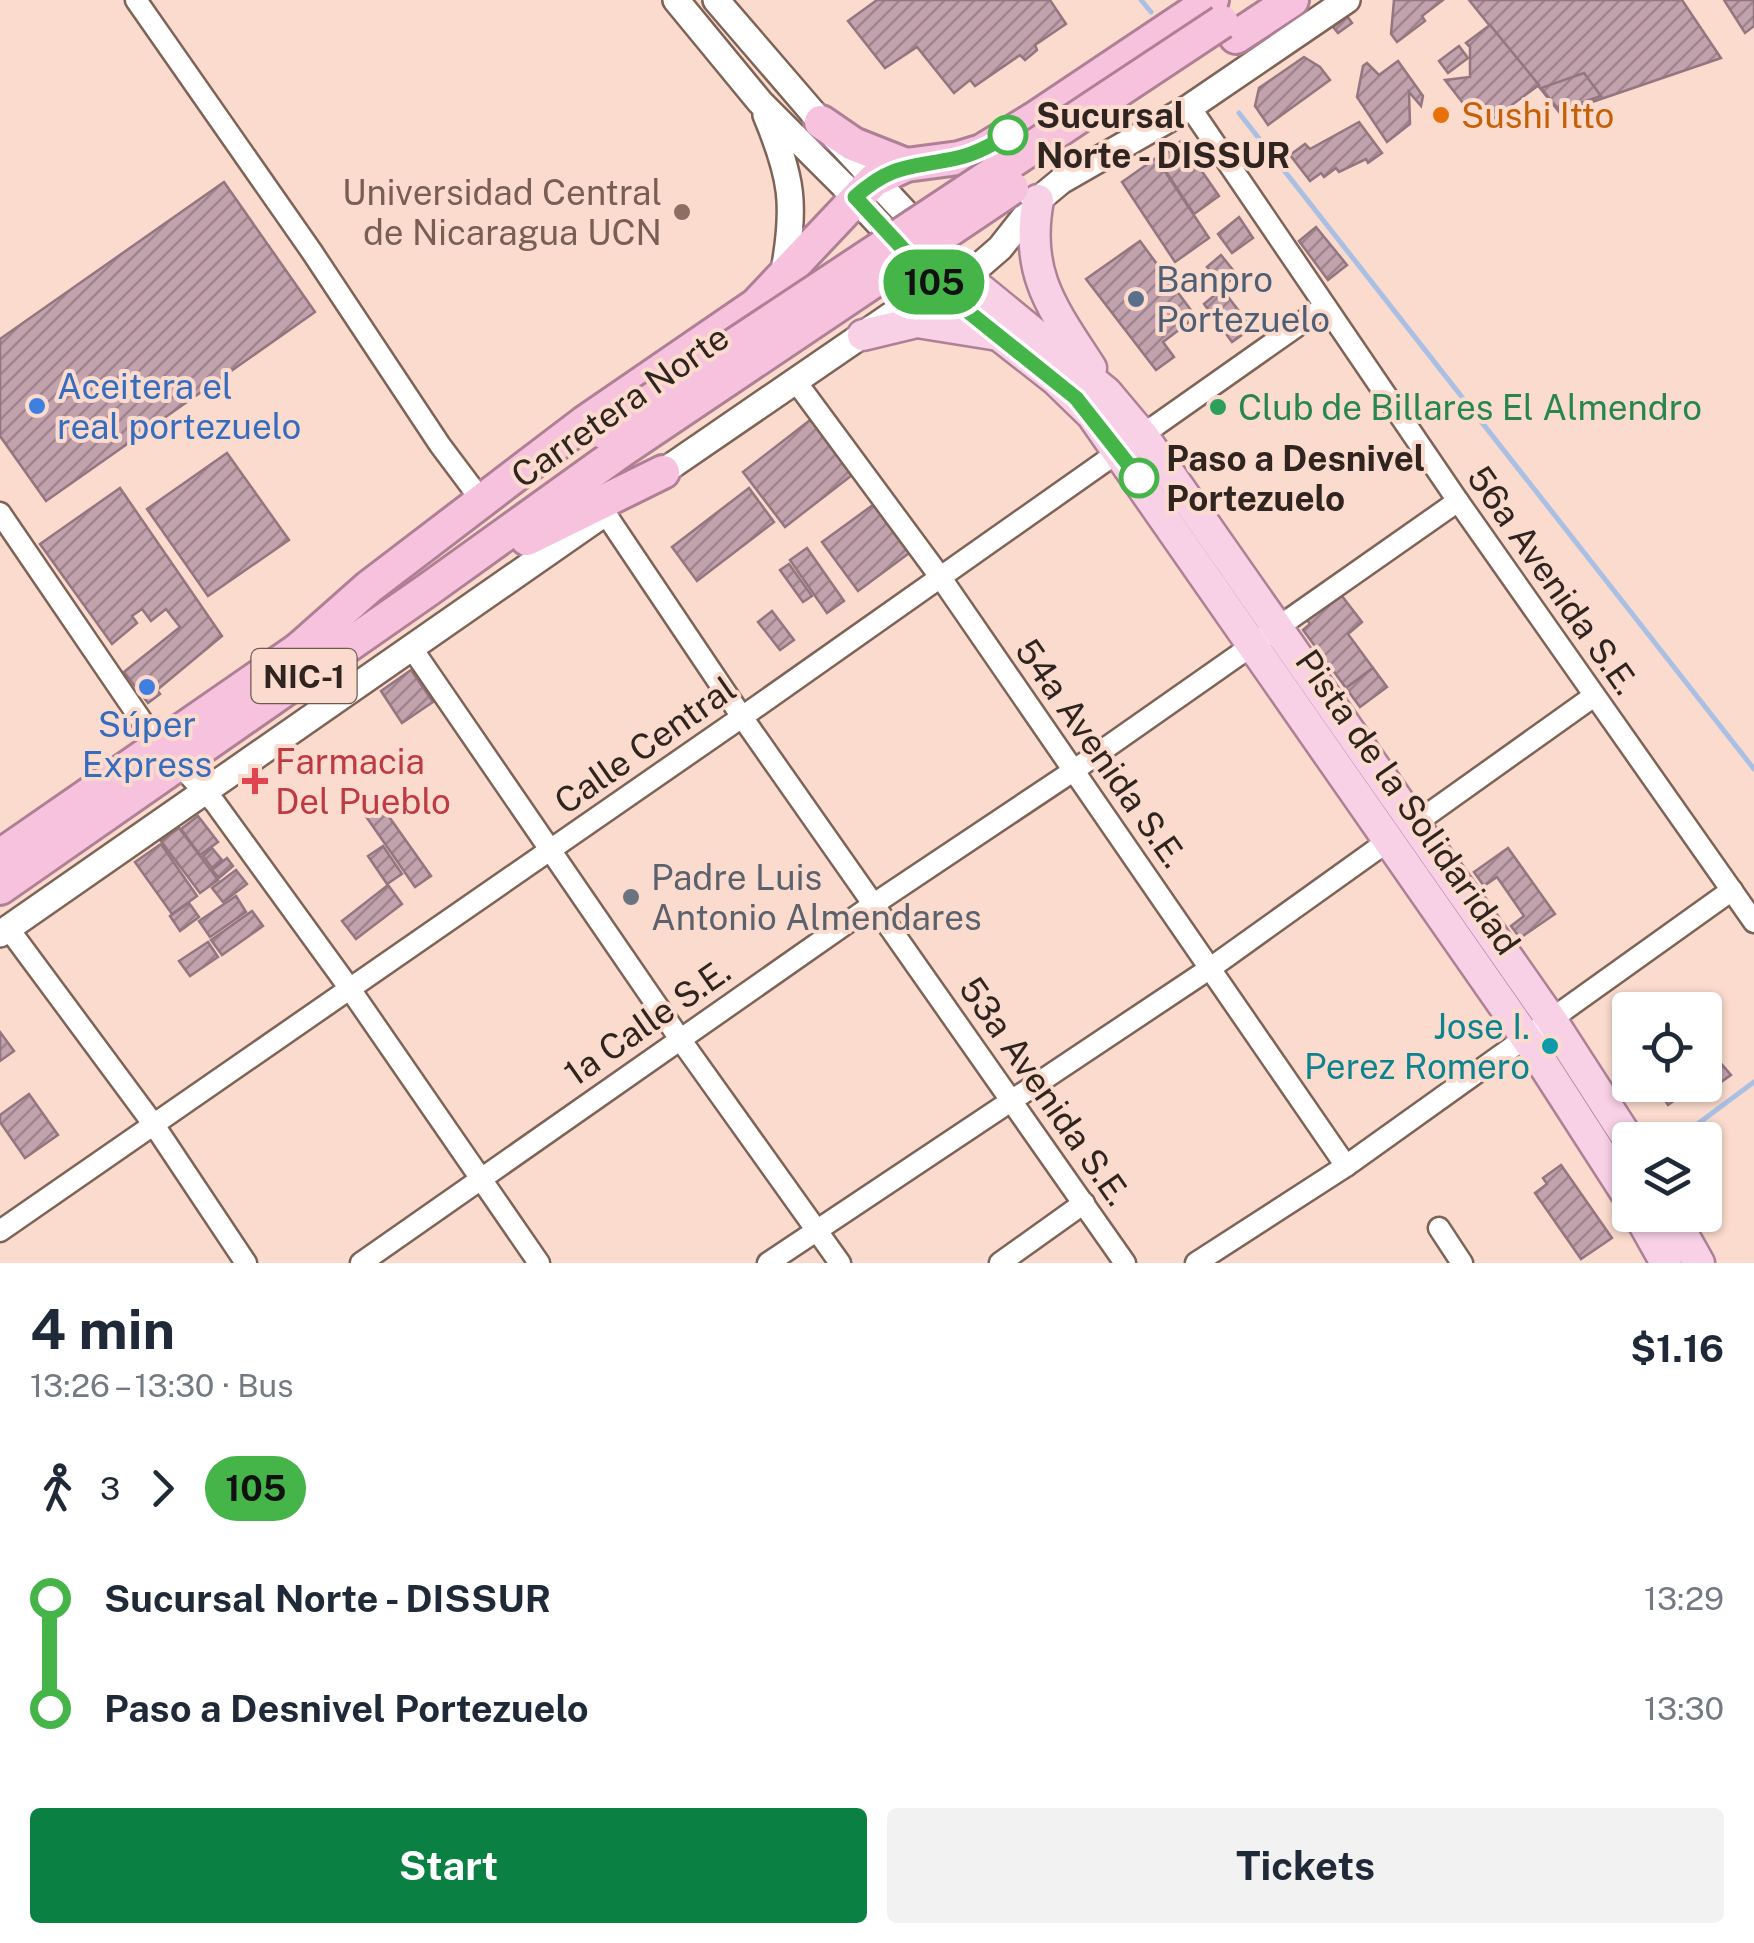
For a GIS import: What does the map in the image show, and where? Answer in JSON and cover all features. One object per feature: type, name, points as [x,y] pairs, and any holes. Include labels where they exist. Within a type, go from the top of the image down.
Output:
[{"type":"highway","name":"Carretera Norte","points":[[0,888],[299,650],[509,503],[612,441],[1255,0]]},
{"type":"highway","name":"Carretera Norte","points":[[1223,20],[1292,0]]},
{"type":"highway","points":[[299,650],[369,587],[584,423],[756,305],[865,188],[906,164],[959,158],[982,150],[1223,20]]},
{"type":"highway","points":[[821,122],[854,144],[906,164]]},
{"type":"highway","name":"Carretera Norte","points":[[0,856],[429,589],[612,441]]},
{"type":"highway","points":[[429,589],[663,472]]},
{"type":"main road","points":[[1050,191],[1033,258],[1055,313],[1106,392],[1131,444]]},
{"type":"main road","points":[[952,282],[1106,392]]},
{"type":"main road","points":[[952,282],[996,335],[1131,444]]},
{"type":"main road","points":[[862,335],[917,322],[996,335]]},
{"type":"main road","name":"Pista de la Solidaridad","points":[[1131,444],[1540,1030],[1614,1122]]},
{"type":"main road","name":"Pista de la Solidaridad","points":[[1540,1030],[1612,1165]]},
{"type":"main road","points":[[1649,1232],[1666,1263]]},
{"type":"main road","points":[[1682,1232],[1699,1263]]},
{"type":"street","points":[[136,0],[482,502]]},
{"type":"street","points":[[676,0],[760,102],[865,188],[952,282]]},
{"type":"street","points":[[716,0],[821,122],[865,188]]},
{"type":"street","points":[[246,1263],[154,1124],[4,931],[862,335],[990,258],[1050,191],[1317,0]]},
{"type":"street","points":[[1050,191],[1190,107],[1347,0]]},
{"type":"street","points":[[760,102],[784,158],[793,204],[784,271]]},
{"type":"street","name":"56a Avenida S.E.","points":[[1190,107],[1458,501],[1754,922]]},
{"type":"street","name":"Calle Central","points":[[0,1232],[1324,307]]},
{"type":"street","name":"54a Avenida S.E.","points":[[797,383],[941,578],[1346,1166]]},
{"type":"street","name":"1a Calle S.E.","points":[[361,1263],[1458,501]]},
{"type":"street","points":[[0,513],[169,754],[204,791],[350,989],[540,1263]]},
{"type":"street","name":"53a Avenida S.E.","points":[[604,513],[742,717],[1125,1263]]},
{"type":"street","points":[[412,647],[680,1039],[840,1263]]},
{"type":"street","points":[[768,1263],[1212,967],[1594,696]]},
{"type":"street","points":[[1196,1263],[1346,1166],[1732,890]]},
{"type":"street","points":[[1000,1263],[1084,1202]]},
{"type":"street","points":[[1439,1228],[1462,1263]]},
{"type":"building","points":[[877,0],[1050,0],[1066,24],[1035,45],[1037,50],[1025,60],[1020,55],[975,86],[970,80],[954,93],[917,47],[885,68],[848,21]]},
{"type":"building","points":[[1394,0],[1443,0],[1422,16],[1425,21],[1397,42],[1391,34]]},
{"type":"building","points":[[1469,0],[1682,0],[1721,58],[1560,113]]},
{"type":"building","points":[[1724,0],[1754,0],[1754,26],[1745,33]]},
{"type":"building","points":[[1347,16],[1352,23],[1338,33],[1333,27]]},
{"type":"building","points":[[1490,25],[1539,85],[1490,121],[1477,121],[1445,80],[1470,77],[1470,47],[1466,43]]},
{"type":"building","points":[[1459,46],[1468,58],[1448,73],[1439,61]]},
{"type":"building","points":[[1304,57],[1320,67],[1330,80],[1268,125],[1255,106],[1259,88]]},
{"type":"building","points":[[1398,61],[1423,96],[1421,106],[1409,92],[1410,124],[1387,142],[1357,97],[1363,66],[1367,63],[1379,75]]},
{"type":"building","points":[[1584,73],[1601,96],[1559,110],[1541,88]]},
{"type":"building","points":[[1359,122],[1382,153],[1368,163],[1366,159],[1339,172],[1336,168],[1310,181],[1290,155],[1305,144],[1310,149]]},
{"type":"building","points":[[1181,141],[1219,196],[1194,214],[1157,158]]},
{"type":"building","points":[[1156,158],[1209,238],[1175,262],[1122,182]]},
{"type":"building","points":[[224,182],[315,312],[46,501],[0,436],[0,339]]},
{"type":"building","points":[[1239,217],[1253,238],[1232,253],[1218,234]]},
{"type":"building","points":[[1316,227],[1347,265],[1328,280],[1299,241]]},
{"type":"building","points":[[1140,241],[1196,317],[1163,342],[1174,357],[1156,370],[1086,279]]},
{"type":"building","points":[[1221,255],[1237,275],[1223,286],[1207,267]]},
{"type":"building","points":[[1222,289],[1252,328],[1232,342],[1204,304]]},
{"type":"building","points":[[814,417],[856,472],[785,527],[743,472]]},
{"type":"building","points":[[227,453],[289,540],[208,596],[147,509]]},
{"type":"building","points":[[120,488],[222,636],[157,690],[160,694],[148,703],[124,672],[180,627],[166,609],[151,621],[142,609],[132,616],[137,623],[112,644],[40,544]]},
{"type":"building","points":[[749,488],[774,522],[697,581],[672,547]]},
{"type":"building","points":[[877,502],[912,551],[858,591],[822,542]]},
{"type":"building","points":[[807,548],[844,601],[827,613],[790,560]]},
{"type":"building","points":[[789,564],[812,596],[803,602],[780,570]]},
{"type":"building","points":[[1342,596],[1362,622],[1348,634],[1373,668],[1346,688],[1303,630],[1310,624],[1306,619]]},
{"type":"building","points":[[772,611],[794,640],[780,650],[758,622]]},
{"type":"building","points":[[1373,668],[1387,687],[1360,707],[1346,688]]},
{"type":"building","points":[[411,670],[433,702],[402,723],[381,691]]},
{"type":"building","points":[[380,804],[431,876],[415,887],[365,815]]},
{"type":"building","points":[[198,816],[218,842],[200,855],[181,829]]},
{"type":"building","points":[[179,828],[218,880],[200,893],[161,841]]},
{"type":"building","points":[[161,844],[197,896],[172,914],[135,862]]},
{"type":"building","points":[[383,846],[402,874],[387,884],[368,856]]},
{"type":"building","points":[[212,848],[222,860],[212,868],[203,856]]},
{"type":"building","points":[[1508,848],[1555,914],[1520,938],[1511,926],[1524,916],[1497,877],[1484,886],[1474,872]]},
{"type":"building","points":[[227,858],[233,866],[219,878],[212,870]]},
{"type":"building","points":[[236,870],[247,884],[223,902],[212,888]]},
{"type":"building","points":[[388,885],[402,904],[356,939],[342,921]]},
{"type":"building","points":[[236,896],[246,912],[210,937],[199,921]]},
{"type":"building","points":[[189,903],[199,917],[180,931],[170,916]]},
{"type":"building","points":[[252,911],[263,926],[222,955],[211,940]]},
{"type":"building","points":[[208,942],[218,957],[190,976],[179,961]]},
{"type":"building","points":[[0,1032],[14,1051],[0,1061]]},
{"type":"building","points":[[1722,1065],[1731,1075],[1722,1081]]},
{"type":"building","points":[[29,1094],[58,1135],[25,1158],[0,1122],[0,1115]]},
{"type":"building","points":[[1561,1165],[1612,1238],[1581,1259],[1535,1193],[1547,1184],[1543,1178]]},
{"type":"waterway","points":[[1141,0],[1151,12]]},
{"type":"waterway","points":[[1239,113],[1754,769]]},
{"type":"waterway","points":[[1700,1122],[1754,1082]]},
{"type":"bus line","name":"105","points":[[1008,135],[959,158],[906,164],[874,180],[855,197],[940,289],[1076,398],[1139,478]]},
{"type":"place","name":"Sushi Itto","points":[[1441,115]]},
{"type":"place","name":"Sucursal Norte - DISSUR","points":[[1008,135]]},
{"type":"place","name":"Universidad Central de Nicaragua UCN","points":[[682,212]]},
{"type":"place","name":"Banpro Portezuelo","points":[[1136,299]]},
{"type":"place","name":"Aceitera el real portezuelo","points":[[37,406]]},
{"type":"place","name":"Club de Billares El Almendro","points":[[1218,407]]},
{"type":"place","name":"Paso a Desnivel Portezuelo","points":[[1139,478]]},
{"type":"place","name":"Súper Express","points":[[147,687]]},
{"type":"place","name":"Farmacia Del Pueblo","points":[[255,781]]},
{"type":"place","name":"Padre Luis Antonio Almendares","points":[[631,897]]},
{"type":"place","name":"Jose I. Perez Romero","points":[[1550,1046]]}]
